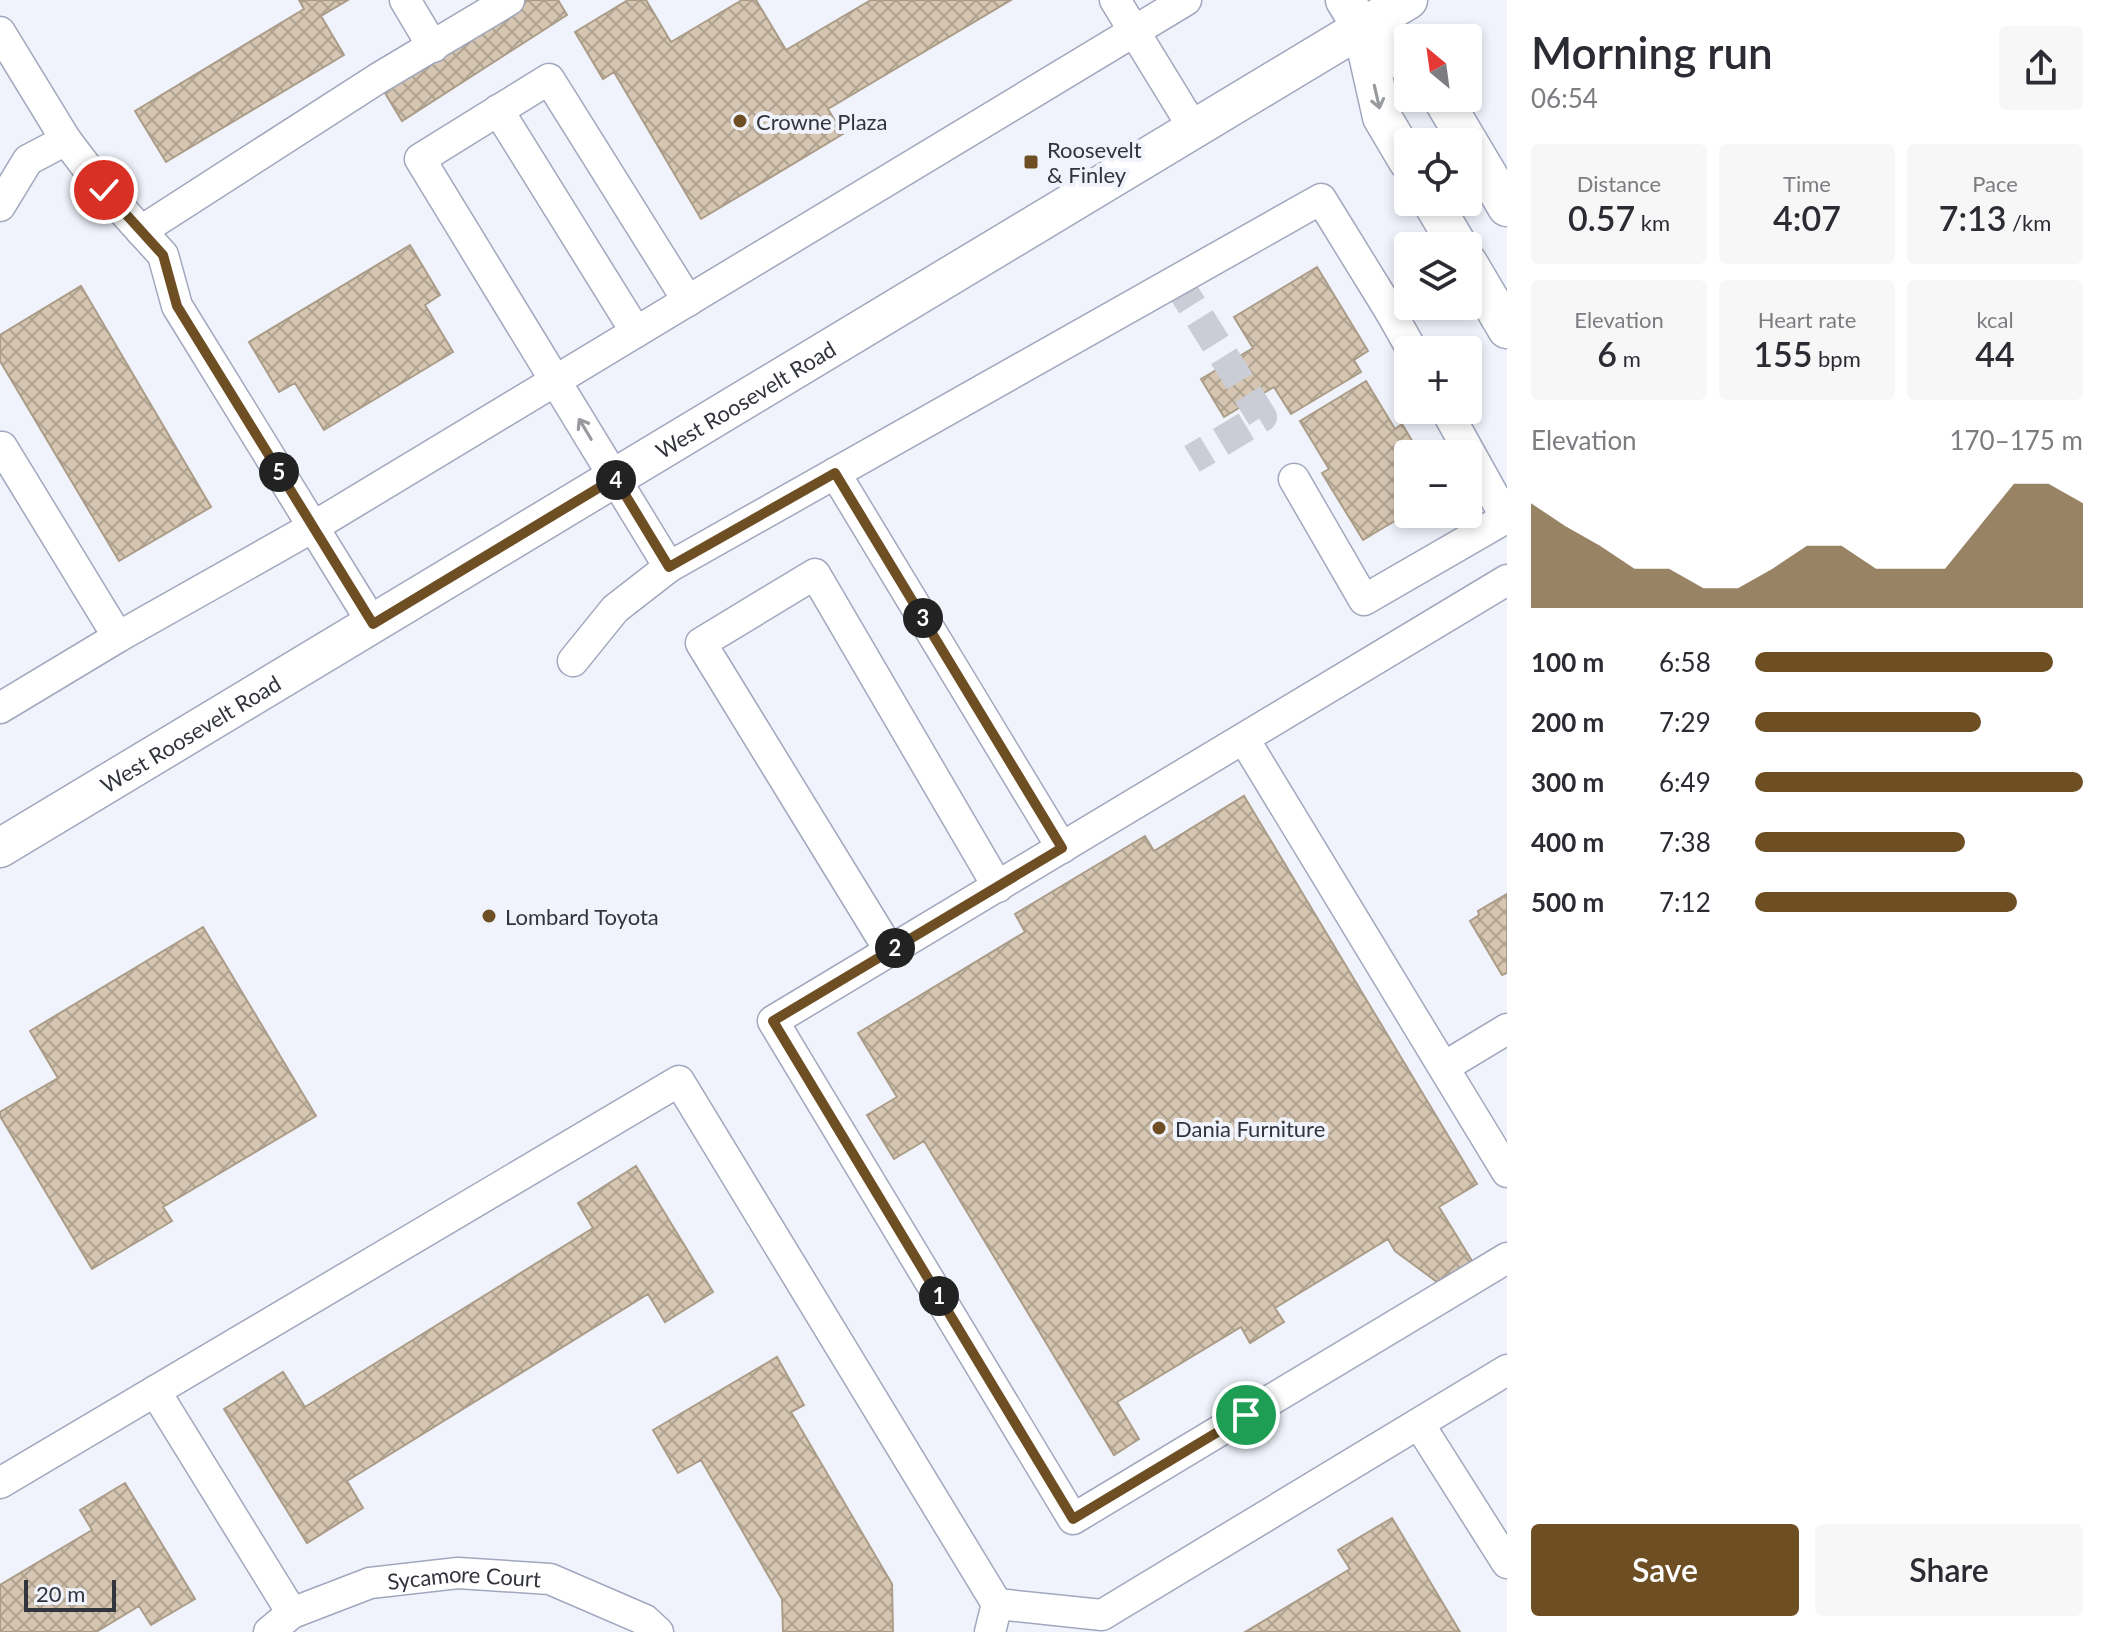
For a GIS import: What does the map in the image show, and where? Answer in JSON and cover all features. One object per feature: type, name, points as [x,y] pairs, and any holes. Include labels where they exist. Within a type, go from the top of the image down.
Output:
[{"type":"main road","name":"West Roosevelt Road","points":[[0,848],[1194,129],[1353,14],[1408,0]]},
{"type":"main road","points":[[1353,14],[1394,52]]},
{"type":"main road","points":[[1353,14],[1382,117],[1394,137]]},
{"type":"main road","points":[[1450,112],[1507,207]]},
{"type":"main road","points":[[1482,287],[1507,329]]},
{"type":"street","points":[[405,0],[444,40]]},
{"type":"street","points":[[1115,0],[1194,129]]},
{"type":"street","points":[[0,708],[313,527],[1186,0]]},
{"type":"street","points":[[141,231],[502,2]]},
{"type":"street","points":[[0,32],[66,140],[104,190],[163,255],[177,306],[373,624]]},
{"type":"street","points":[[669,567],[420,159],[549,79],[688,301]]},
{"type":"street","points":[[498,110],[636,332]]},
{"type":"street","points":[[0,206],[28,160],[66,140]]},
{"type":"street","points":[[573,661],[615,609],[669,567],[1321,199],[1394,299]]},
{"type":"street","points":[[1294,479],[1364,600],[1507,518],[1454,424]]},
{"type":"street","points":[[0,449],[2,447],[118,637]]},
{"type":"street","points":[[835,473],[1062,848]]},
{"type":"street","points":[[890,951],[701,643],[815,574],[998,887]]},
{"type":"street","points":[[1507,580],[773,1021],[1073,1519],[1507,1258]]},
{"type":"street","points":[[1244,739],[1507,1172]]},
{"type":"street","points":[[1444,1067],[1507,1029]]},
{"type":"street","points":[[0,1483],[679,1081],[993,1618],[1100,1624],[1507,1370]]},
{"type":"street","points":[[155,1391],[281,1622]]},
{"type":"street","points":[[1419,1424],[1507,1563]]},
{"type":"street","name":"Sycamore Court","points":[[281,1622],[370,1583],[458,1573],[550,1579],[645,1620],[658,1632]]},
{"type":"building","points":[[299,0],[348,0],[321,16],[344,55],[166,162],[135,111],[304,9]]},
{"type":"building","points":[[516,0],[558,0],[567,15],[402,121],[379,83]]},
{"type":"building","name":"Crowne Plaza","points":[[628,0],[646,0],[671,42],[742,0],[756,0],[786,50],[871,0],[1011,0],[828,109],[843,134],[701,219],[614,72],[603,79],[575,32]]},
{"type":"building","points":[[410,245],[440,295],[425,305],[453,352],[324,430],[295,383],[279,392],[249,342]]},
{"type":"building","points":[[1317,267],[1368,351],[1354,360],[1361,372],[1291,414],[1274,387],[1224,417],[1201,379],[1253,348],[1234,317]]},
{"type":"building","points":[[81,286],[211,507],[119,561],[0,361],[0,335]]},
{"type":"building","points":[[1366,381],[1395,429],[1402,424],[1412,440],[1394,440],[1394,521],[1363,540],[1322,473],[1329,469],[1300,421]]},
{"type":"building","name":"Dania Furniture","points":[[1244,796],[1477,1184],[1439,1207],[1472,1261],[1437,1282],[1395,1251],[1388,1239],[1275,1308],[1284,1322],[1250,1343],[1241,1327],[1117,1402],[1139,1439],[1114,1455],[924,1141],[894,1159],[867,1115],[897,1097],[858,1033],[1025,932],[1015,914],[1145,836],[1154,851]]},
{"type":"building","points":[[1507,894],[1507,973],[1502,975],[1470,921],[1479,915],[1478,911]]},
{"type":"building","points":[[203,927],[316,1116],[163,1207],[172,1221],[92,1269],[0,1112],[58,1078],[30,1031]]},
{"type":"building","points":[[636,1166],[713,1292],[665,1322],[648,1294],[347,1481],[363,1508],[307,1543],[224,1409],[283,1372],[305,1407],[593,1228],[578,1203]]},
{"type":"building","points":[[777,1357],[804,1405],[791,1412],[892,1584],[893,1632],[783,1632],[782,1599],[701,1460],[678,1473],[653,1430]]},
{"type":"building","points":[[125,1483],[195,1599],[151,1625],[139,1606],[96,1632],[0,1632],[0,1585],[92,1530],[80,1510]]},
{"type":"building","points":[[1392,1518],[1460,1632],[1245,1632],[1350,1569],[1338,1550]]},
{"type":"tunnel","points":[[1176,280],[1262,417],[1192,459]]},
{"type":"place","name":"Crowne Plaza","points":[[740,121]]},
{"type":"place","name":"Roosevelt & Finley","points":[[1031,162]]},
{"type":"place","name":"Lombard Toyota","points":[[489,916]]},
{"type":"place","name":"Dania Furniture","points":[[1159,1128]]},
{"type":"route","points":[[104,190],[163,255],[177,306],[373,624],[615,478],[669,567],[835,473],[1062,848],[773,1021],[1073,1519],[1246,1415]]}]
